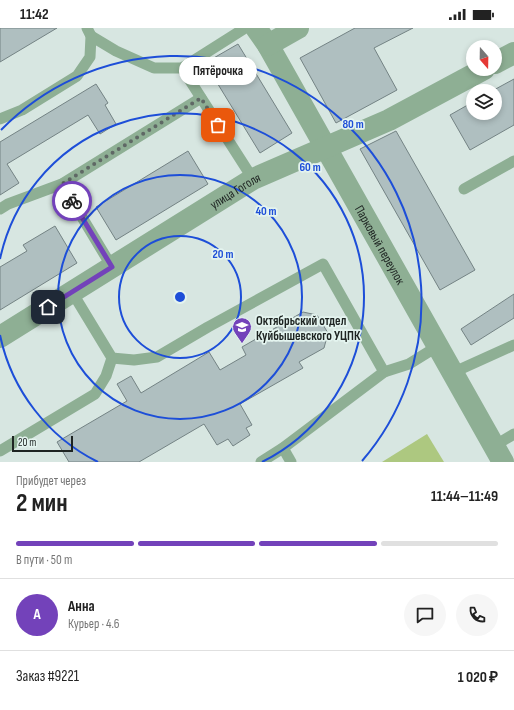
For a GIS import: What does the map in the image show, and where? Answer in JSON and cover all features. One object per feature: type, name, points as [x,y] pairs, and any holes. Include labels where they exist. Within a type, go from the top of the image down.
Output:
[{"type":"street","points":[[262,36],[298,28]]},
{"type":"street","name":"Парковый переулок","points":[[262,36],[498,454]]},
{"type":"street","points":[[502,59],[514,53]]},
{"type":"street","name":"улица Гоголя","points":[[0,337],[252,179],[389,120],[471,76]]},
{"type":"lane","points":[[89,32],[116,51],[154,68],[182,68],[244,28]]},
{"type":"lane","points":[[0,119],[22,110],[77,76],[90,57],[89,32]]},
{"type":"lane","points":[[182,68],[252,179]]},
{"type":"lane","points":[[0,209],[8,204],[62,184],[201,98]]},
{"type":"lane","points":[[464,189],[514,161]]},
{"type":"lane","points":[[62,184],[112,267]]},
{"type":"lane","points":[[112,358],[134,360],[157,357],[208,327],[323,264],[384,372]]},
{"type":"lane","points":[[0,450],[95,394],[106,376],[112,358],[72,292]]},
{"type":"lane","points":[[452,373],[514,344]]},
{"type":"lane","points":[[261,462],[283,448],[384,372],[408,364],[438,346]]},
{"type":"lane","points":[[498,454],[514,434]]},
{"type":"lane","points":[[283,448],[291,462]]},
{"type":"green space","points":[[427,434],[444,462],[382,462]]},
{"type":"building","points":[[0,28],[57,28],[0,62]]},
{"type":"building","points":[[355,28],[413,28],[374,48],[397,90],[336,123],[300,58]]},
{"type":"building","points":[[238,44],[292,133],[260,153],[205,63]]},
{"type":"building","points":[[514,79],[514,125],[470,150],[450,115],[466,106],[466,120],[502,120],[502,86]]},
{"type":"building","points":[[96,84],[108,103],[105,105],[116,124],[100,134],[88,115],[7,164],[19,183],[0,195],[0,142]]},
{"type":"building","points":[[396,131],[475,270],[440,290],[360,149]]},
{"type":"building","points":[[188,151],[208,184],[116,240],[96,207]]},
{"type":"building","points":[[55,226],[77,263],[0,310],[0,267],[27,251],[23,245]]},
{"type":"building","points":[[514,294],[514,318],[471,345],[461,329]]},
{"type":"building","points":[[303,312],[317,315],[328,333],[324,348],[299,362],[303,368],[240,404],[252,425],[246,428],[250,435],[233,446],[228,439],[217,445],[204,424],[139,462],[69,462],[57,442],[127,401],[117,384],[131,376],[141,393],[209,352],[220,370],[246,355],[242,347]]},
{"type":"way so far","points":[[72,201],[62,184],[201,98],[218,125]]},
{"type":"place","name":"Пятёрочка","points":[[218,125]]},
{"type":"place","name":"Октябрьский отдел Куйбышевского УЦПК","points":[[242,344]]},
{"type":"route","points":[[48,307],[112,267],[72,201]]}]
